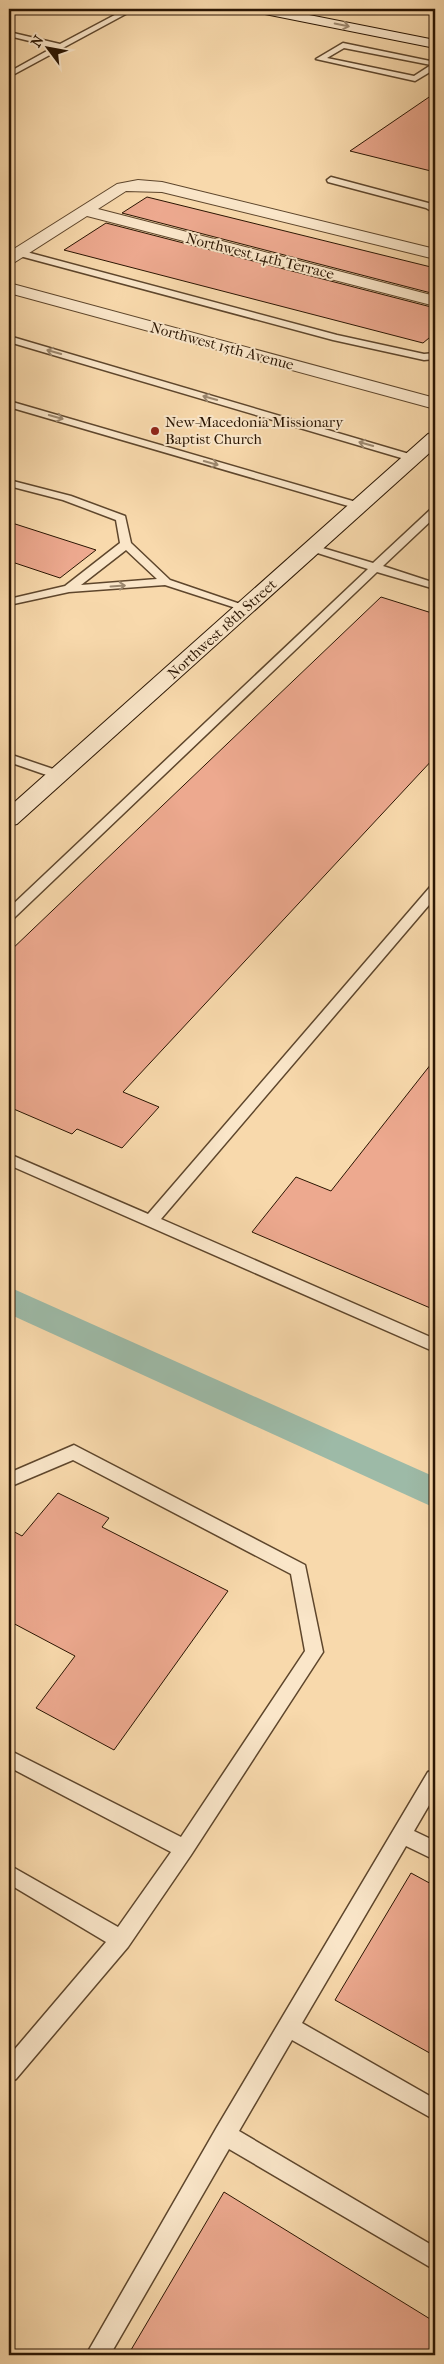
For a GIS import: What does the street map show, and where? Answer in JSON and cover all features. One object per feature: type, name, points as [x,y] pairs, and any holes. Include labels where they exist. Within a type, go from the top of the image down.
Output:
[{"type":"street","points":[[260,9],[435,44]]},
{"type":"street","points":[[14,256],[122,188],[138,185],[162,187],[435,254]]},
{"type":"street","name":"Northwest 14th Terrace","points":[[85,211],[435,301]]},
{"type":"street","name":"Northwest 15th Avenue","points":[[9,288],[435,404]]},
{"type":"street","name":"Northwest 18th Street","points":[[9,819],[435,438]]},
{"type":"lane","points":[[9,75],[131,9]]},
{"type":"lane","points":[[430,9],[435,10]]},
{"type":"lane","points":[[9,34],[62,46]]},
{"type":"lane","points":[[343,46],[435,65],[415,79],[320,59],[343,46]]},
{"type":"lane","points":[[331,180],[429,206],[435,210]]},
{"type":"lane","points":[[14,256],[336,338],[424,357],[435,356]]},
{"type":"lane","points":[[9,339],[412,458]]},
{"type":"lane","points":[[9,404],[359,506]]},
{"type":"lane","points":[[9,483],[67,498],[120,518],[126,544],[166,582]]},
{"type":"lane","points":[[9,915],[435,511]]},
{"type":"lane","points":[[69,589],[126,544]]},
{"type":"lane","points":[[312,548],[435,586]]},
{"type":"lane","points":[[9,602],[69,589],[166,582],[246,608]]},
{"type":"lane","points":[[9,758],[58,775]]},
{"type":"lane","points":[[151,1222],[435,890]]},
{"type":"lane","points":[[9,1160],[435,1346]]},
{"type":"lane","points":[[9,1480],[74,1452],[299,1570],[314,1652],[184,1849],[121,1940],[9,2072]]},
{"type":"lane","points":[[9,1758],[184,1849]]},
{"type":"lane","points":[[97,2355],[435,1778]]},
{"type":"lane","points":[[403,1834],[435,1851]]},
{"type":"lane","points":[[9,1874],[121,1940]]},
{"type":"lane","points":[[290,2027],[435,2110]]},
{"type":"lane","points":[[225,2135],[435,2259]]},
{"type":"building","points":[[435,93],[435,172],[350,151]]},
{"type":"building","points":[[147,197],[435,268],[435,294],[122,213]]},
{"type":"building","points":[[106,223],[435,308],[435,333],[423,343],[64,250]]},
{"type":"building","points":[[9,522],[96,550],[60,578],[9,561]]},
{"type":"building","points":[[381,597],[435,614],[435,757],[123,1092],[159,1107],[122,1148],[77,1129],[72,1134],[9,1107],[9,952]]},
{"type":"building","points":[[435,1059],[435,1310],[252,1232],[296,1177],[331,1191]]},
{"type":"building","points":[[58,1493],[109,1518],[102,1527],[228,1591],[114,1750],[36,1708],[75,1656],[9,1621],[9,1529],[22,1536]]},
{"type":"building","points":[[411,1873],[435,1886],[435,2056],[335,2000]]},
{"type":"building","points":[[224,2192],[435,2322],[435,2355],[128,2355]]},
{"type":"waterway","points":[[9,1300],[435,1493]]},
{"type":"place","name":"New-Macedonia Missionary Baptist Church","points":[[155,431]]}]
